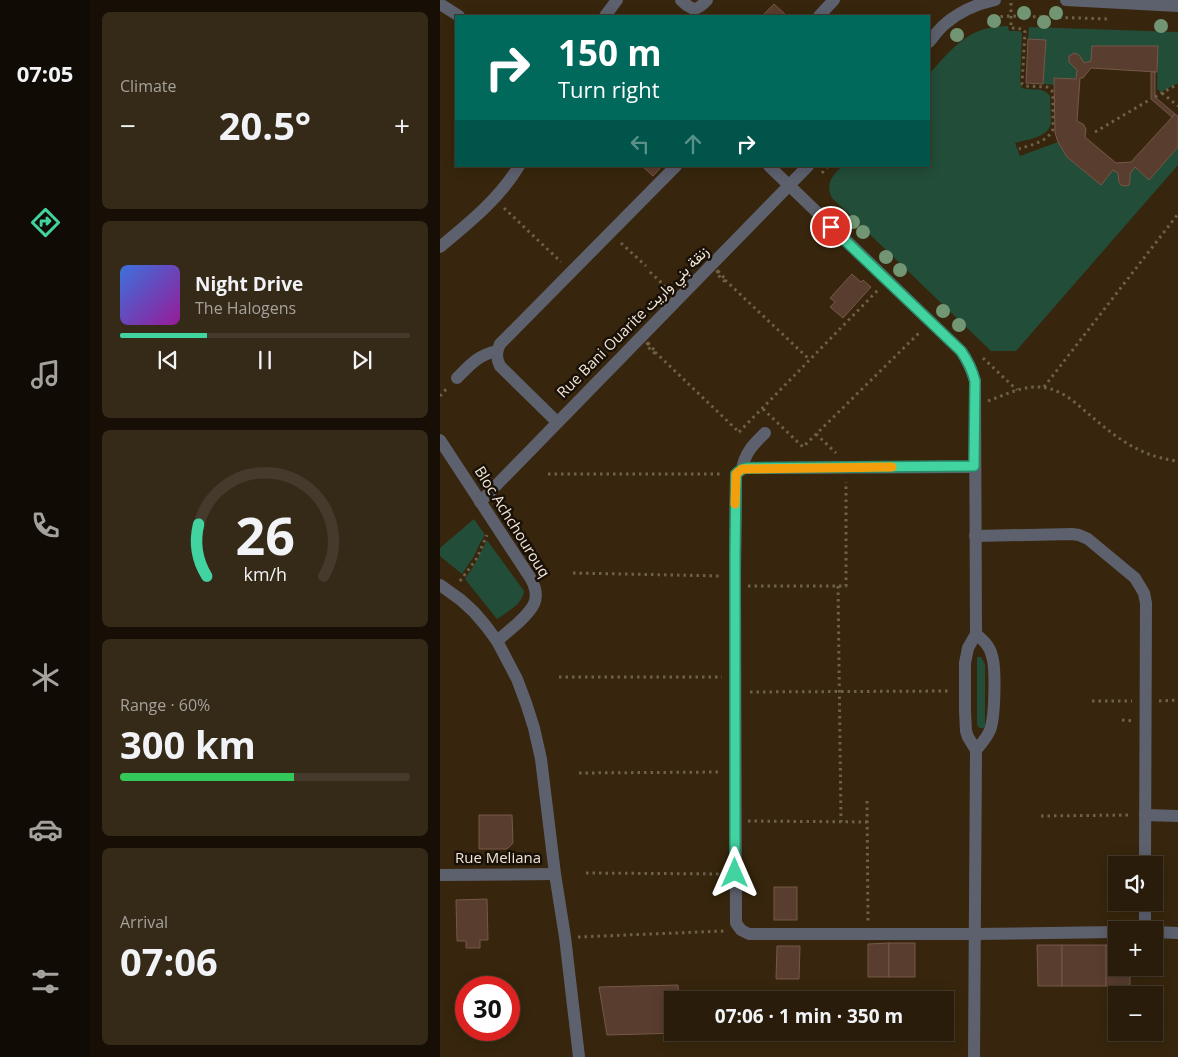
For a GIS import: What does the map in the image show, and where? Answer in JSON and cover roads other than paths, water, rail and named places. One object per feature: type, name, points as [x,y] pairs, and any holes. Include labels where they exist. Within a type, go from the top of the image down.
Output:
[{"type":"street","points":[[681,0],[693,9],[698,9],[708,0]]},
{"type":"street","points":[[820,15],[834,0]]},
{"type":"street","points":[[930,41],[945,24],[971,4],[995,0]]},
{"type":"street","points":[[1066,0],[1178,6]]},
{"type":"street","points":[[440,4],[457,15]]},
{"type":"street","points":[[440,247],[490,204],[518,167]]},
{"type":"street","points":[[557,422],[500,366],[496,358],[500,344],[675,167]]},
{"type":"street","points":[[770,167],[961,351],[968,360],[975,381],[976,634],[966,655],[965,691],[966,731],[976,750],[974,1057]]},
{"type":"street","name":"Rue Bani Ouarite زنقة بني واريت","points":[[480,502],[807,167]]},
{"type":"street","points":[[457,378],[480,356],[488,352],[497,351]]},
{"type":"street","points":[[765,433],[753,445],[743,460],[739,472],[735,581],[735,919],[738,927],[748,934],[1108,932]]},
{"type":"street","name":"Bloc Achchourouq","points":[[440,440],[531,579],[536,590],[531,610],[497,642]]},
{"type":"street","points":[[739,472],[974,466]]},
{"type":"street","points":[[975,536],[1080,535],[1128,571],[1140,585],[1146,603],[1145,856]]},
{"type":"street","points":[[440,586],[474,612],[497,642],[517,679],[534,728],[541,759],[579,1057]]},
{"type":"street","points":[[976,634],[987,644],[994,663],[993,716],[990,730],[976,750]]},
{"type":"street","points":[[1145,815],[1178,816]]},
{"type":"street","name":"Rue Meliana","points":[[440,875],[555,874]]},
{"type":"street","points":[[1163,932],[1178,933]]}]
